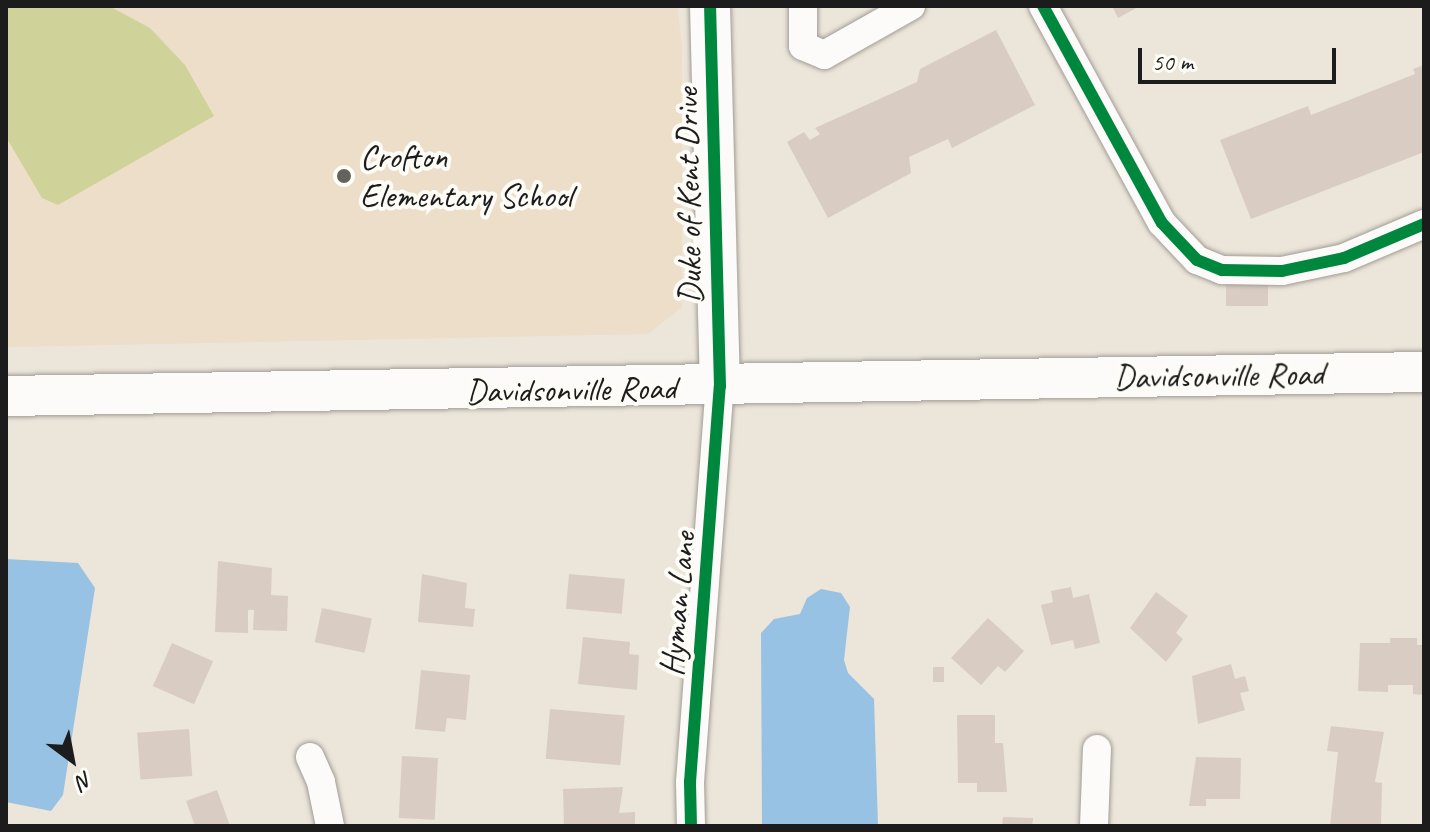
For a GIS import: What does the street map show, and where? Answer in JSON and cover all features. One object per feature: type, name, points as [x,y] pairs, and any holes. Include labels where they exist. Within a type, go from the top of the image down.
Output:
[{"type":"main road","name":"Duke of Kent Drive","points":[[710,6],[720,386]]},
{"type":"main road","name":"Davidsonville Road","points":[[6,396],[1424,372]]},
{"type":"street","points":[[803,6],[803,46],[824,55],[911,6]]},
{"type":"street","points":[[1043,6],[1162,223],[1197,260],[1222,270],[1282,271],[1344,258],[1424,224]]},
{"type":"street","name":"Hyman Lane","points":[[691,826],[690,782],[720,386]]},
{"type":"street","points":[[1094,826],[1097,749]]},
{"type":"street","points":[[310,757],[321,782],[330,826]]},
{"type":"shaded area","name":"Crofton Elementary School","points":[[6,6],[677,6],[682,46],[682,307],[648,334],[6,347]]},
{"type":"green space","points":[[6,6],[109,6],[150,28],[185,65],[214,116],[58,205],[42,198],[6,137]]},
{"type":"water","points":[[6,559],[78,563],[95,588],[63,795],[51,811],[6,802]]},
{"type":"water","points":[[821,589],[841,593],[850,607],[844,660],[848,673],[874,699],[878,826],[762,826],[761,633],[774,619],[800,614],[807,598]]},
{"type":"building","points":[[1112,6],[1140,6],[1118,18]]},
{"type":"building","points":[[996,30],[1035,105],[952,148],[948,139],[909,157],[911,173],[828,218],[787,142],[804,132],[810,140],[820,134],[815,128],[917,82],[920,69]]},
{"type":"building","points":[[1424,65],[1424,152],[1251,219],[1220,140],[1308,106],[1311,115],[1415,74],[1413,69]]},
{"type":"building","points":[[1226,280],[1268,280],[1268,306],[1226,306]]},
{"type":"building","points":[[218,561],[272,568],[271,595],[288,596],[287,631],[253,630],[254,610],[248,610],[248,633],[215,632]]},
{"type":"building","points":[[422,574],[467,583],[465,608],[475,609],[473,627],[418,622]]},
{"type":"building","points":[[569,574],[625,579],[622,614],[566,609]]},
{"type":"building","points":[[1071,587],[1073,598],[1089,594],[1100,643],[1075,649],[1073,640],[1051,645],[1041,605],[1053,602],[1051,591]]},
{"type":"building","points":[[1156,592],[1188,616],[1176,633],[1183,639],[1166,662],[1130,628]]},
{"type":"building","points":[[322,608],[372,619],[365,653],[315,642]]},
{"type":"building","points":[[988,618],[1024,651],[1005,672],[998,666],[981,685],[951,658]]},
{"type":"building","points":[[583,637],[630,642],[629,654],[639,655],[637,690],[578,684]]},
{"type":"building","points":[[1390,638],[1417,638],[1417,645],[1424,645],[1424,695],[1413,694],[1413,685],[1388,685],[1388,692],[1358,691],[1360,643],[1390,643]]},
{"type":"building","points":[[172,643],[213,661],[194,704],[153,686]]},
{"type":"building","points":[[1231,664],[1235,679],[1245,676],[1249,691],[1240,693],[1245,710],[1198,724],[1192,676]]},
{"type":"building","points":[[933,667],[944,667],[944,682],[933,682]]},
{"type":"building","points":[[421,670],[470,675],[466,720],[447,718],[445,732],[415,729]]},
{"type":"building","points":[[550,709],[625,716],[620,765],[546,759]]},
{"type":"building","points":[[957,715],[995,715],[995,743],[1003,743],[1007,792],[977,792],[977,783],[958,783]]},
{"type":"building","points":[[1331,726],[1384,732],[1375,782],[1382,783],[1381,826],[1330,826],[1338,752],[1327,751]]},
{"type":"building","points":[[189,729],[192,776],[140,780],[137,733]]},
{"type":"building","points":[[402,756],[438,758],[435,820],[399,818]]},
{"type":"building","points":[[1196,757],[1241,758],[1240,799],[1206,799],[1206,806],[1189,806]]},
{"type":"building","points":[[623,787],[619,813],[635,812],[635,826],[564,826],[563,789]]},
{"type":"building","points":[[217,790],[230,826],[195,826],[186,801]]},
{"type":"building","points":[[1003,817],[1033,818],[1032,826],[1002,826]]},
{"type":"cycle path","points":[[691,826],[690,782],[720,386],[710,6]]},
{"type":"cycle path","points":[[1043,6],[1162,223],[1197,260],[1222,270],[1282,271],[1344,258],[1424,224]]},
{"type":"place","name":"Crofton Elementary School","points":[[344,176]]}]
